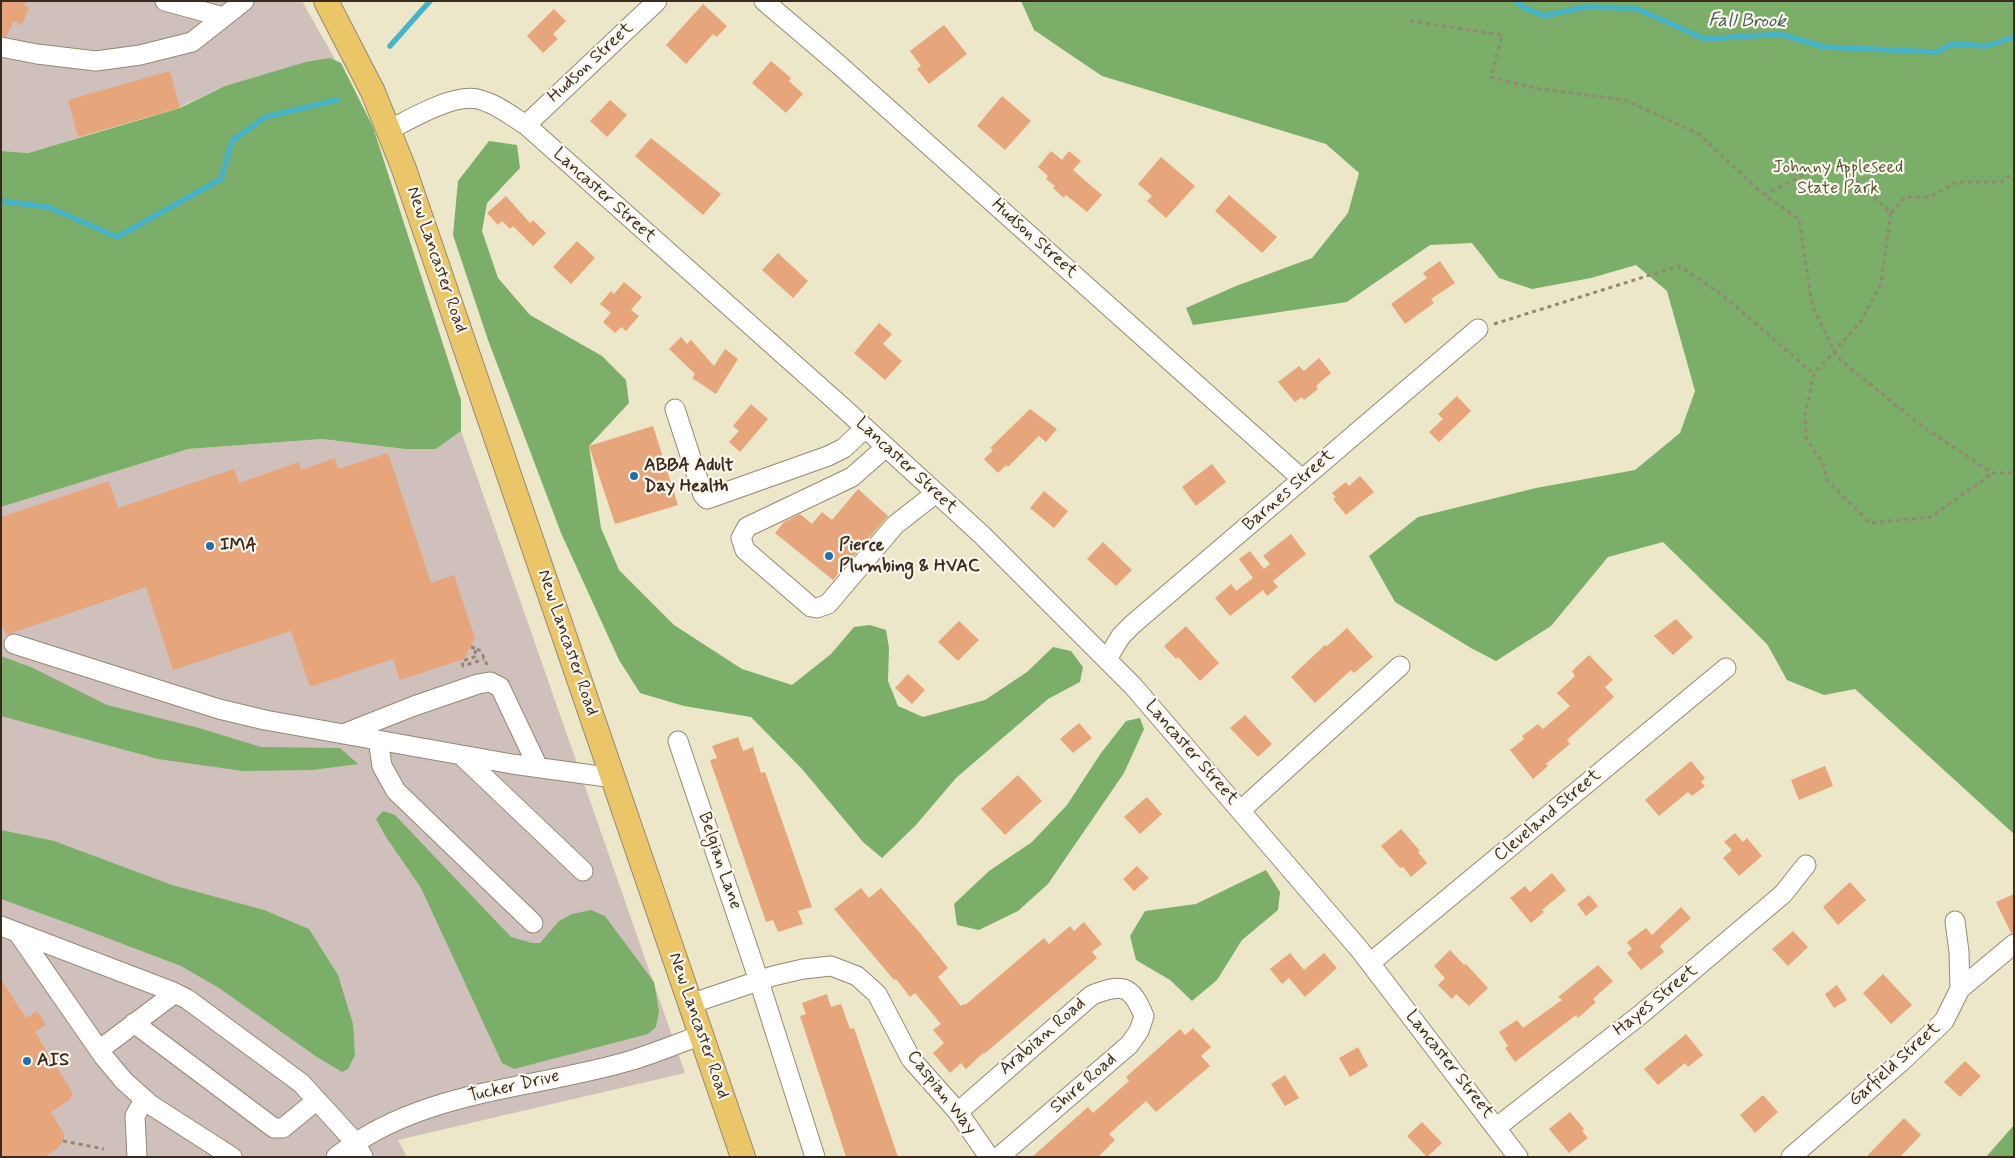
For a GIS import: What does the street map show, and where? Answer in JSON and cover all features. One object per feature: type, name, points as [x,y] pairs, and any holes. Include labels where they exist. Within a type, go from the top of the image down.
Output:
[{"type":"main road","points":[[326,1],[373,92],[389,130]]},
{"type":"main road","name":"New Lancaster Road","points":[[389,130],[614,778],[743,1157]]},
{"type":"street","points":[[165,1],[223,17]]},
{"type":"street","points":[[1,47],[37,54],[96,61],[140,55],[192,42],[244,1]]},
{"type":"street","name":"Hudson Street","points":[[526,125],[657,1]]},
{"type":"street","name":"Hudson Street","points":[[764,1],[838,64],[1302,479]]},
{"type":"street","name":"Lancaster Street","points":[[389,130],[432,108],[476,99],[497,107],[526,125],[886,447],[982,535],[1133,686],[1370,963],[1518,1157]]},
{"type":"street","name":"Barnes Street","points":[[1107,660],[1121,636],[1478,329]]},
{"type":"street","points":[[675,409],[703,495],[707,499],[828,456],[844,448],[865,428]]},
{"type":"street","points":[[886,447],[852,477],[747,527],[741,538],[745,550],[811,607],[822,607],[828,604],[895,525],[936,493]]},
{"type":"street","points":[[14,644],[218,709],[265,720],[461,755],[614,778]]},
{"type":"street","points":[[1241,810],[1400,666]]},
{"type":"street","name":"Cleveland Street","points":[[1370,963],[1726,668]]},
{"type":"street","points":[[343,734],[414,706],[478,684],[490,682],[500,687],[538,767]]},
{"type":"street","points":[[378,740],[382,766],[396,791],[533,923]]},
{"type":"street","name":"Belgian Lane","points":[[678,741],[759,981]]},
{"type":"street","points":[[461,755],[583,871]]},
{"type":"street","name":"Hayes Street","points":[[1497,1127],[1640,1015],[1753,920],[1783,894],[1806,865]]},
{"type":"street","name":"Garfield Street","points":[[1791,1157],[1902,1061],[1944,1021],[1960,989],[1959,952],[1955,922]]},
{"type":"street","points":[[10,930],[187,999],[301,1083],[359,1149]]},
{"type":"street","points":[[10,930],[114,1070],[144,1100],[232,1157]]},
{"type":"street","points":[[1960,989],[2014,944]]},
{"type":"street","name":"Caspian Way","points":[[690,1004],[772,976],[795,971],[831,966],[857,976],[877,994],[911,1059],[958,1112],[989,1157]]},
{"type":"street","points":[[759,981],[814,1157]]},
{"type":"street","name":"Arabian Road","points":[[958,1112],[1092,995],[1111,988],[1127,990],[1136,998]]},
{"type":"street","points":[[99,1050],[174,993]]},
{"type":"street","name":"Shire Road","points":[[999,1157],[1129,1045],[1138,1031],[1144,1016],[1136,998]]},
{"type":"street","points":[[134,1023],[274,1128],[283,1128],[317,1100]]},
{"type":"street","name":"Tucker Drive","points":[[336,1157],[359,1149],[389,1122],[427,1107],[629,1061],[701,1036]]},
{"type":"street","points":[[137,1157],[135,1116],[144,1100]]},
{"type":"path","points":[[1410,21],[1502,36],[1490,77],[1534,88],[1625,100],[1699,134],[1764,194],[1799,219],[1812,304],[1837,357],[1923,428],[1993,473],[2014,473]]},
{"type":"path","points":[[1764,194],[1826,164],[1848,173],[1891,213]]},
{"type":"path","points":[[1993,473],[1931,517],[1870,523],[1827,480],[1824,465],[1806,438],[1805,415],[1814,374],[1861,321],[1881,284],[1891,213],[1905,197],[1930,197],[1957,182],[2001,182],[2014,173]]},
{"type":"path","points":[[1478,329],[1679,266],[1720,293],[1814,374]]},
{"type":"path","points":[[471,647],[477,649],[481,651],[484,658],[463,666],[462,661],[477,656],[475,652],[477,649]]},
{"type":"path","points":[[64,1141],[104,1149]]},
{"type":"shaded area","points":[[1,1],[302,1],[336,61],[330,58],[225,86],[180,107],[28,153],[1,151]]},
{"type":"shaded area","points":[[461,431],[685,1073],[398,1140],[407,1157],[1,1157],[1,507],[188,449],[322,439],[405,449],[436,449]]},
{"type":"green space","name":"Johnny Appleseed State Park","points":[[1021,1],[2014,1],[2014,834],[1855,689],[1824,695],[1787,680],[1767,644],[1663,542],[1608,557],[1551,626],[1496,661],[1395,602],[1369,556],[1418,517],[1536,488],[1635,470],[1680,433],[1695,391],[1667,291],[1636,265],[1591,278],[1532,289],[1499,278],[1472,243],[1430,245],[1347,302],[1193,325],[1186,308],[1236,286],[1312,258],[1348,213],[1359,173],[1326,144],[1102,76],[1034,30]]},
{"type":"green space","points":[[330,58],[341,63],[373,127],[461,400],[461,431],[436,449],[405,449],[322,439],[188,449],[1,507],[1,151],[28,153],[180,108],[225,86],[306,62]]},
{"type":"green space","points":[[489,141],[517,145],[520,168],[487,203],[482,231],[498,278],[530,315],[602,356],[626,380],[629,403],[589,446],[601,528],[619,570],[674,625],[742,669],[792,685],[831,654],[854,627],[870,625],[886,630],[889,648],[888,681],[898,706],[923,717],[985,700],[1027,672],[1053,647],[1071,651],[1083,667],[1080,682],[1048,699],[956,778],[916,825],[882,858],[863,842],[802,769],[751,717],[684,706],[640,693],[619,660],[561,533],[488,340],[453,235],[458,181]]},
{"type":"green space","points":[[1,656],[33,668],[107,705],[199,728],[261,747],[340,748],[358,764],[312,770],[243,771],[158,759],[1,716]]},
{"type":"green space","points":[[1140,718],[1144,729],[1124,773],[1048,884],[1018,911],[979,930],[957,925],[954,904],[989,871],[1032,842],[1067,805],[1101,753],[1126,721]]},
{"type":"green space","points":[[383,811],[395,815],[511,937],[532,943],[540,943],[559,921],[572,914],[591,910],[605,916],[654,982],[659,1011],[656,1027],[648,1034],[514,1069],[502,1063],[421,888],[376,819]]},
{"type":"green space","points":[[1,830],[54,841],[172,885],[264,910],[309,929],[338,975],[353,1024],[355,1055],[348,1069],[342,1072],[317,1057],[219,988],[181,966],[1,899]]},
{"type":"green space","points":[[1266,870],[1280,892],[1278,910],[1242,940],[1217,980],[1192,1001],[1170,980],[1136,960],[1130,936],[1145,911],[1196,904]]},
{"type":"green space","points":[[2014,1125],[2014,1157],[1986,1157]]},
{"type":"building","points":[[1,1],[26,1],[24,6],[29,8],[22,25],[14,21],[6,37],[1,36]]},
{"type":"building","points":[[703,4],[727,26],[717,37],[713,34],[686,64],[666,45]]},
{"type":"building","points":[[554,9],[566,21],[553,34],[558,39],[543,53],[527,36]]},
{"type":"building","points":[[944,25],[967,54],[929,84],[917,69],[921,66],[910,51]]},
{"type":"building","points":[[771,61],[791,78],[789,81],[803,94],[786,113],[752,83]]},
{"type":"building","points":[[170,71],[180,108],[78,137],[68,100]]},
{"type":"building","points":[[1002,96],[1031,121],[1005,150],[977,126]]},
{"type":"building","points":[[610,100],[627,115],[607,137],[590,121]]},
{"type":"building","points":[[651,138],[721,194],[703,215],[635,156]]},
{"type":"building","points":[[1051,151],[1062,160],[1069,151],[1081,161],[1073,170],[1102,195],[1087,212],[1066,195],[1064,198],[1053,188],[1055,186],[1046,179],[1048,176],[1038,167]]},
{"type":"building","points":[[1161,157],[1195,186],[1166,218],[1147,201],[1152,196],[1138,184]]},
{"type":"building","points":[[1229,195],[1277,237],[1262,253],[1215,211]]},
{"type":"building","points":[[506,196],[530,223],[533,220],[546,233],[533,246],[513,226],[510,229],[502,221],[498,225],[487,213]]},
{"type":"building","points":[[577,241],[595,258],[571,284],[553,267]]},
{"type":"building","points":[[778,253],[808,281],[793,298],[762,270]]},
{"type":"building","points":[[1440,261],[1455,283],[1431,299],[1434,303],[1405,324],[1391,304],[1427,278],[1423,273]]},
{"type":"building","points":[[624,282],[642,297],[631,310],[639,316],[626,331],[621,327],[615,333],[603,322],[611,313],[600,304],[611,291],[614,294]]},
{"type":"building","points":[[879,323],[892,334],[883,344],[902,361],[885,380],[854,353]]},
{"type":"building","points":[[681,337],[687,344],[691,340],[714,366],[725,349],[738,359],[716,394],[692,378],[695,374],[669,349]]},
{"type":"building","points":[[1319,358],[1331,373],[1316,386],[1318,389],[1304,400],[1302,397],[1295,402],[1278,382],[1299,366],[1304,371]]},
{"type":"building","points":[[1457,396],[1471,411],[1439,442],[1429,432],[1443,419],[1438,414]]},
{"type":"building","points":[[751,404],[768,419],[740,452],[729,442],[739,431],[733,426]]},
{"type":"building","points":[[1030,409],[1057,429],[1046,442],[1039,436],[1008,467],[1006,465],[998,473],[984,459],[993,450],[990,448]]},
{"type":"building","name":"ABBA Adult Day Health","points":[[653,426],[678,505],[615,524],[589,446]]},
{"type":"building","name":"IMA","points":[[388,453],[431,583],[454,575],[475,638],[464,659],[400,680],[393,659],[310,687],[291,631],[173,670],[146,587],[6,635],[1,622],[1,517],[109,481],[118,508],[234,469],[239,483],[299,462],[301,470],[335,458],[338,469]]},
{"type":"building","points":[[1212,464],[1226,482],[1196,506],[1182,487]]},
{"type":"building","points":[[1360,476],[1374,492],[1346,515],[1333,499],[1336,497],[1332,493],[1346,482],[1349,486]]},
{"type":"building","name":"Pierce Plumbing & HVAC","points":[[858,489],[888,516],[833,580],[775,533],[784,522],[800,514],[812,524],[822,512],[832,520]]},
{"type":"building","points":[[1044,491],[1068,511],[1054,528],[1030,508]]},
{"type":"building","points":[[1291,534],[1306,554],[1273,581],[1278,587],[1267,596],[1263,590],[1230,616],[1215,598],[1231,584],[1236,591],[1253,578],[1239,559],[1250,551],[1264,569],[1270,564],[1263,556]]},
{"type":"building","points":[[1103,542],[1132,570],[1116,586],[1087,559]]},
{"type":"building","points":[[1676,619],[1693,637],[1673,655],[1654,636]]},
{"type":"building","points":[[959,621],[979,640],[958,661],[938,642]]},
{"type":"building","points":[[1186,626],[1219,663],[1200,681],[1178,657],[1176,659],[1164,646]]},
{"type":"building","points":[[1347,628],[1373,657],[1354,673],[1351,670],[1315,703],[1291,677],[1325,645],[1327,646]]},
{"type":"building","points":[[1589,655],[1613,680],[1605,687],[1614,697],[1567,740],[1570,744],[1546,764],[1548,766],[1533,779],[1510,750],[1524,739],[1522,736],[1538,724],[1543,729],[1570,706],[1557,693],[1575,676],[1572,671]]},
{"type":"building","points":[[908,674],[925,690],[912,704],[895,688]]},
{"type":"building","points":[[1245,715],[1272,744],[1258,757],[1230,728]]},
{"type":"building","points":[[1079,723],[1092,738],[1073,753],[1060,739]]},
{"type":"building","points":[[738,737],[743,751],[753,747],[761,773],[765,772],[812,907],[798,911],[803,924],[778,932],[773,920],[766,922],[710,760],[717,758],[712,746]]},
{"type":"building","points":[[1691,761],[1705,778],[1701,782],[1705,786],[1692,796],[1688,792],[1659,816],[1645,800]]},
{"type":"building","points":[[1825,766],[1833,786],[1799,800],[1791,780]]},
{"type":"building","points":[[1018,775],[1042,801],[1005,835],[981,809]]},
{"type":"building","points":[[1147,797],[1162,814],[1140,834],[1124,817]]},
{"type":"building","points":[[1401,829],[1420,851],[1418,852],[1427,863],[1411,877],[1403,867],[1400,868],[1381,846]]},
{"type":"building","points":[[1735,833],[1743,842],[1747,838],[1762,856],[1739,876],[1723,858],[1732,850],[1724,842]]},
{"type":"building","points":[[1137,866],[1149,878],[1134,891],[1123,879]]},
{"type":"building","points":[[1552,873],[1566,890],[1542,910],[1544,912],[1531,923],[1510,898],[1525,886],[1530,892]]},
{"type":"building","points":[[1850,882],[1866,900],[1838,925],[1823,907]]},
{"type":"building","points":[[861,888],[869,898],[881,888],[920,933],[948,968],[938,977],[961,1006],[965,1005],[1044,938],[1049,944],[1070,926],[1074,931],[1084,922],[1102,944],[1092,952],[1097,958],[984,1054],[966,1069],[961,1063],[950,1073],[933,1053],[944,1043],[933,1030],[941,1024],[915,993],[910,997],[896,979],[894,980],[834,909]]},
{"type":"building","points":[[2014,894],[2014,933],[2011,933],[1996,902]]},
{"type":"building","points":[[1589,895],[1598,906],[1586,916],[1577,904]]},
{"type":"building","points":[[1681,907],[1691,918],[1660,946],[1664,952],[1641,970],[1627,953],[1632,949],[1627,942],[1646,928],[1652,935]]},
{"type":"building","points":[[1793,931],[1808,947],[1788,966],[1772,949]]},
{"type":"building","points":[[1450,950],[1488,988],[1469,1006],[1456,994],[1452,999],[1438,985],[1445,978],[1434,966]]},
{"type":"building","points":[[1290,953],[1304,970],[1324,953],[1337,968],[1305,997],[1289,978],[1282,984],[1270,969]]},
{"type":"building","points":[[1598,965],[1613,981],[1593,999],[1596,1002],[1578,1018],[1576,1015],[1515,1062],[1505,1048],[1508,1046],[1499,1032],[1517,1020],[1523,1028],[1562,1000],[1558,997]]},
{"type":"building","points":[[1883,974],[1912,1005],[1891,1024],[1863,993]]},
{"type":"building","name":"AIS","points":[[1,979],[26,1018],[37,1011],[46,1025],[35,1032],[71,1090],[70,1100],[51,1112],[64,1134],[64,1139],[58,1148],[45,1157],[1,1157]]},
{"type":"building","points":[[1837,985],[1847,1000],[1834,1008],[1825,994]]},
{"type":"building","points":[[827,994],[831,1007],[841,1004],[850,1029],[854,1028],[898,1157],[846,1157],[800,1016],[806,1014],[802,1003]]},
{"type":"building","points":[[1193,1028],[1211,1047],[1201,1056],[1210,1066],[1156,1112],[1146,1101],[1109,1134],[1115,1140],[1098,1157],[1032,1157],[1088,1107],[1093,1113],[1129,1081],[1126,1077],[1180,1029],[1185,1035]]},
{"type":"building","points":[[1686,1034],[1703,1055],[1688,1067],[1685,1063],[1658,1085],[1644,1069]]},
{"type":"building","points":[[1358,1047],[1368,1066],[1350,1077],[1339,1058]]},
{"type":"building","points":[[1965,1061],[1981,1076],[1960,1097],[1944,1082]]},
{"type":"building","points":[[1285,1075],[1299,1098],[1285,1106],[1271,1084]]},
{"type":"building","points":[[1763,1095],[1778,1112],[1755,1133],[1740,1115]]},
{"type":"building","points":[[1570,1112],[1584,1129],[1582,1131],[1588,1138],[1569,1153],[1549,1129]]},
{"type":"building","points":[[1904,1118],[1921,1135],[1900,1157],[1866,1157]]},
{"type":"building","points":[[1422,1122],[1442,1143],[1427,1157],[1407,1136]]},
{"type":"waterway","points":[[390,46],[430,1]]},
{"type":"waterway","name":"Fall Brook","points":[[1516,1],[1521,6],[1544,16],[1584,7],[1635,8],[1705,39],[1780,34],[1824,47],[1936,52],[1953,44],[1987,46],[2014,37]]},
{"type":"waterway","points":[[1,201],[48,207],[117,237],[221,179],[232,141],[265,117],[337,100]]},
{"type":"place","name":"ABBA Adult Day Health","points":[[634,476]]},
{"type":"place","name":"IMA","points":[[210,546]]},
{"type":"place","name":"Pierce Plumbing & HVAC","points":[[829,556]]},
{"type":"place","name":"AIS","points":[[27,1061]]}]
